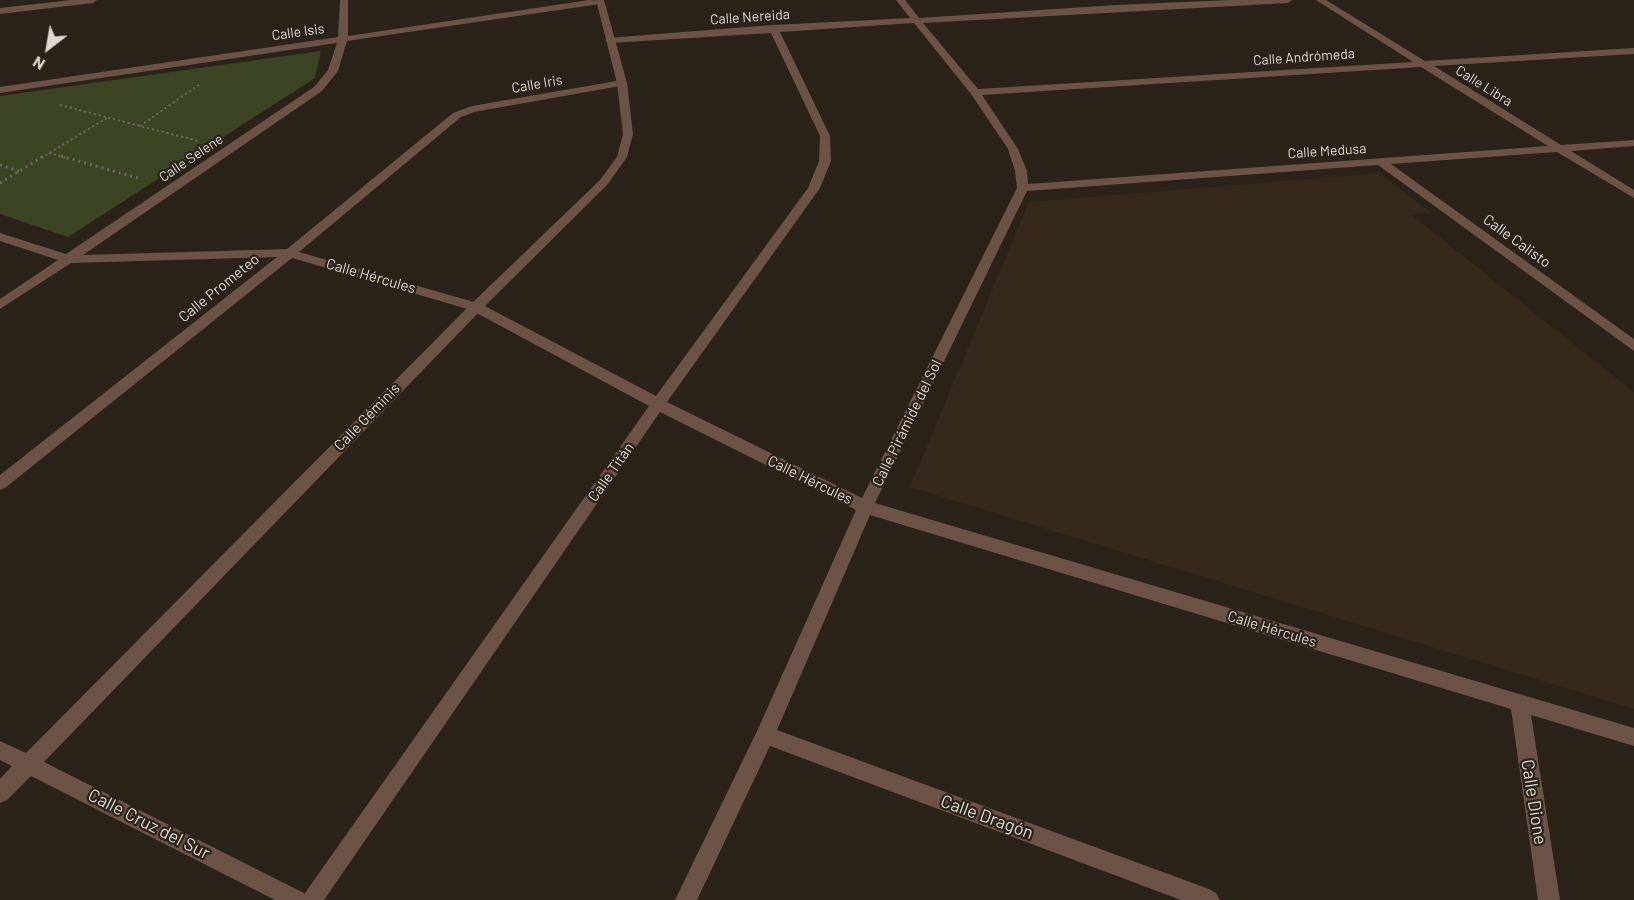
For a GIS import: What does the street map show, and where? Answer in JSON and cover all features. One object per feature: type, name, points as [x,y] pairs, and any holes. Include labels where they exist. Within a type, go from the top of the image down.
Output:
[{"type":"street","points":[[0,11],[93,0]]},
{"type":"street","name":"Calle Selene","points":[[0,305],[318,89],[333,71],[344,39],[344,0]]},
{"type":"street","name":"Calle Isis","points":[[0,90],[600,0]]},
{"type":"street","name":"Calle Géminis","points":[[0,793],[476,307],[604,182],[622,157],[628,134],[622,83],[600,0]]},
{"type":"street","points":[[900,0],[975,92],[1013,149],[1021,171],[1023,188]]},
{"type":"street","name":"Calle Nereida","points":[[610,40],[773,28],[917,21],[1113,4],[1288,0]]},
{"type":"street","name":"Calle Libra","points":[[1320,0],[1634,195]]},
{"type":"street","name":"Calle Titán","points":[[311,900],[658,404],[814,188],[825,161],[825,136],[773,28]]},
{"type":"street","name":"Calle Andrómeda","points":[[975,92],[1634,51]]},
{"type":"street","name":"Calle Iris","points":[[457,115],[472,109],[622,83]]},
{"type":"street","name":"Calle Prometeo","points":[[0,484],[290,253],[457,115]]},
{"type":"street","name":"Calle Medusa","points":[[1023,188],[1634,143]]},
{"type":"street","name":"Calle Calisto","points":[[1381,162],[1634,346]]},
{"type":"street","name":"Calle Pirámide del Sol","points":[[686,900],[765,735],[866,507],[1023,188]]},
{"type":"street","name":"Calle Hércules","points":[[0,237],[68,259],[290,253],[476,307],[658,404],[866,507],[1634,737]]},
{"type":"street","name":"Calle Dione","points":[[1520,704],[1549,900]]},
{"type":"street","name":"Calle Dragón","points":[[765,735],[1209,900]]},
{"type":"street","name":"Calle Cruz del Sur","points":[[0,750],[297,900]]},
{"type":"path","points":[[140,127],[244,54]]},
{"type":"path","points":[[54,104],[231,150]]},
{"type":"path","points":[[0,183],[107,118]]},
{"type":"path","points":[[50,153],[174,188]]},
{"type":"path","points":[[0,165],[19,171]]},
{"type":"shaded area","points":[[1380,173],[1431,213],[1412,215],[1634,392],[1634,709],[910,487],[1029,202]]},
{"type":"green space","points":[[321,51],[315,78],[68,237],[0,214],[0,96]]}]
